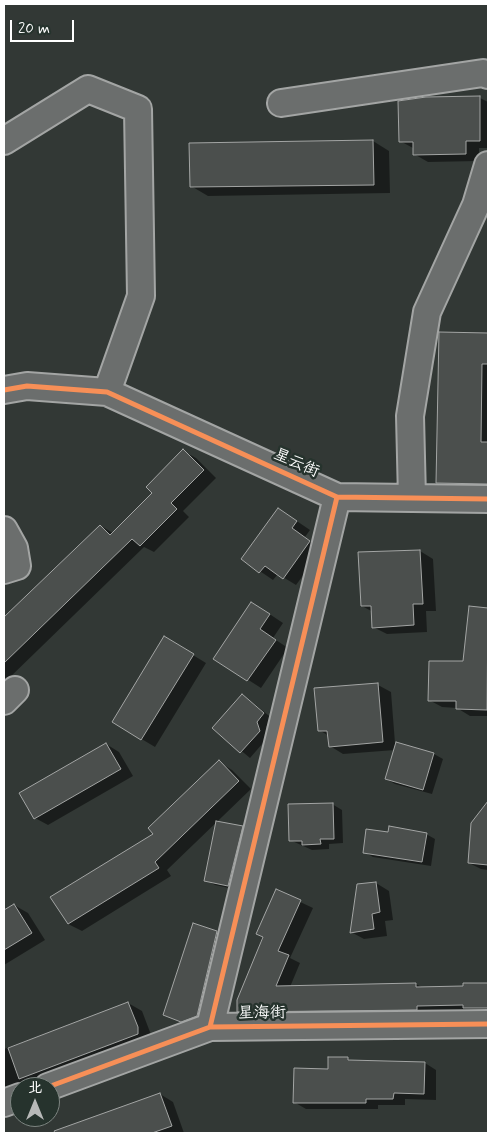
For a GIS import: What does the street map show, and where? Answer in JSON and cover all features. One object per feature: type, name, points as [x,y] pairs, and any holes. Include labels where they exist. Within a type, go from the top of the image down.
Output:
[{"type":"street","points":[[281,103],[483,73],[488,76]]},
{"type":"street","points":[[4,140],[88,89],[138,109],[142,296],[107,392],[27,386],[4,390]]},
{"type":"street","points":[[412,498],[410,416],[427,312],[476,205],[488,165]]},
{"type":"street","name":"星云街","points":[[107,392],[337,497],[488,499]]},
{"type":"street","points":[[210,1027],[337,497]]},
{"type":"street","points":[[4,530],[14,548],[17,566],[4,570]]},
{"type":"street","name":"星海街","points":[[60,1083],[210,1027],[488,1024]]},
{"type":"building","points":[[480,96],[480,141],[466,141],[466,154],[413,155],[413,142],[399,142],[398,101],[426,97]]},
{"type":"building","points":[[373,140],[374,185],[190,187],[189,143]]},
{"type":"building","points":[[439,332],[488,333],[488,364],[482,364],[481,442],[488,442],[488,484],[436,483]]},
{"type":"building","points":[[183,449],[204,470],[171,503],[177,509],[140,546],[132,539],[4,663],[4,617],[100,525],[110,535],[152,493],[146,487]]},
{"type":"building","points":[[278,508],[297,521],[292,528],[310,541],[283,579],[265,566],[259,573],[241,559]]},
{"type":"building","points":[[420,550],[423,604],[413,604],[414,625],[372,628],[371,606],[361,606],[358,552]]},
{"type":"building","points":[[251,602],[270,614],[260,629],[276,640],[247,681],[213,659]]},
{"type":"building","points":[[469,606],[488,608],[487,710],[456,709],[456,701],[428,701],[429,661],[463,661]]},
{"type":"building","points":[[164,636],[194,654],[141,740],[112,722]]},
{"type":"building","points":[[378,683],[383,742],[329,747],[327,731],[318,731],[314,688]]},
{"type":"building","points":[[242,694],[264,713],[257,722],[260,731],[240,753],[212,728]]},
{"type":"building","points":[[396,742],[434,753],[423,790],[385,779]]},
{"type":"building","points":[[106,743],[121,769],[34,819],[19,793]]},
{"type":"building","points":[[219,760],[239,781],[155,862],[159,868],[68,924],[50,897],[153,834],[148,828]]},
{"type":"building","points":[[488,801],[488,865],[468,863],[471,823]]},
{"type":"building","points":[[333,803],[334,839],[320,839],[321,844],[302,845],[302,841],[289,841],[288,804]]},
{"type":"building","points":[[216,821],[243,826],[228,886],[204,881]]},
{"type":"building","points":[[389,826],[427,833],[422,862],[363,853],[366,829],[388,832]]},
{"type":"building","points":[[376,882],[380,912],[372,914],[374,929],[350,933],[357,884]]},
{"type":"building","points":[[276,889],[301,900],[278,951],[289,955],[276,986],[416,983],[416,987],[463,986],[463,983],[488,983],[488,1008],[463,1008],[463,1005],[417,1006],[417,1010],[237,1012],[237,1000],[263,937],[256,934]]},
{"type":"building","points":[[14,904],[32,933],[4,950],[4,910]]},
{"type":"building","points":[[193,923],[217,931],[197,1016],[181,1022],[163,1015]]},
{"type":"building","points":[[128,1002],[138,1027],[138,1034],[24,1077],[18,1077],[8,1048]]},
{"type":"building","points":[[328,1057],[348,1057],[348,1060],[425,1062],[424,1094],[394,1093],[393,1099],[366,1099],[366,1103],[293,1103],[294,1068],[328,1069]]},
{"type":"building","points":[[160,1093],[172,1126],[152,1133],[55,1133],[54,1131]]},
{"type":"cycle path","points":[[4,390],[27,386],[107,392],[337,497],[488,499]]},
{"type":"cycle path","points":[[210,1027],[337,497]]},
{"type":"cycle path","points":[[60,1083],[210,1027],[488,1024]]}]
